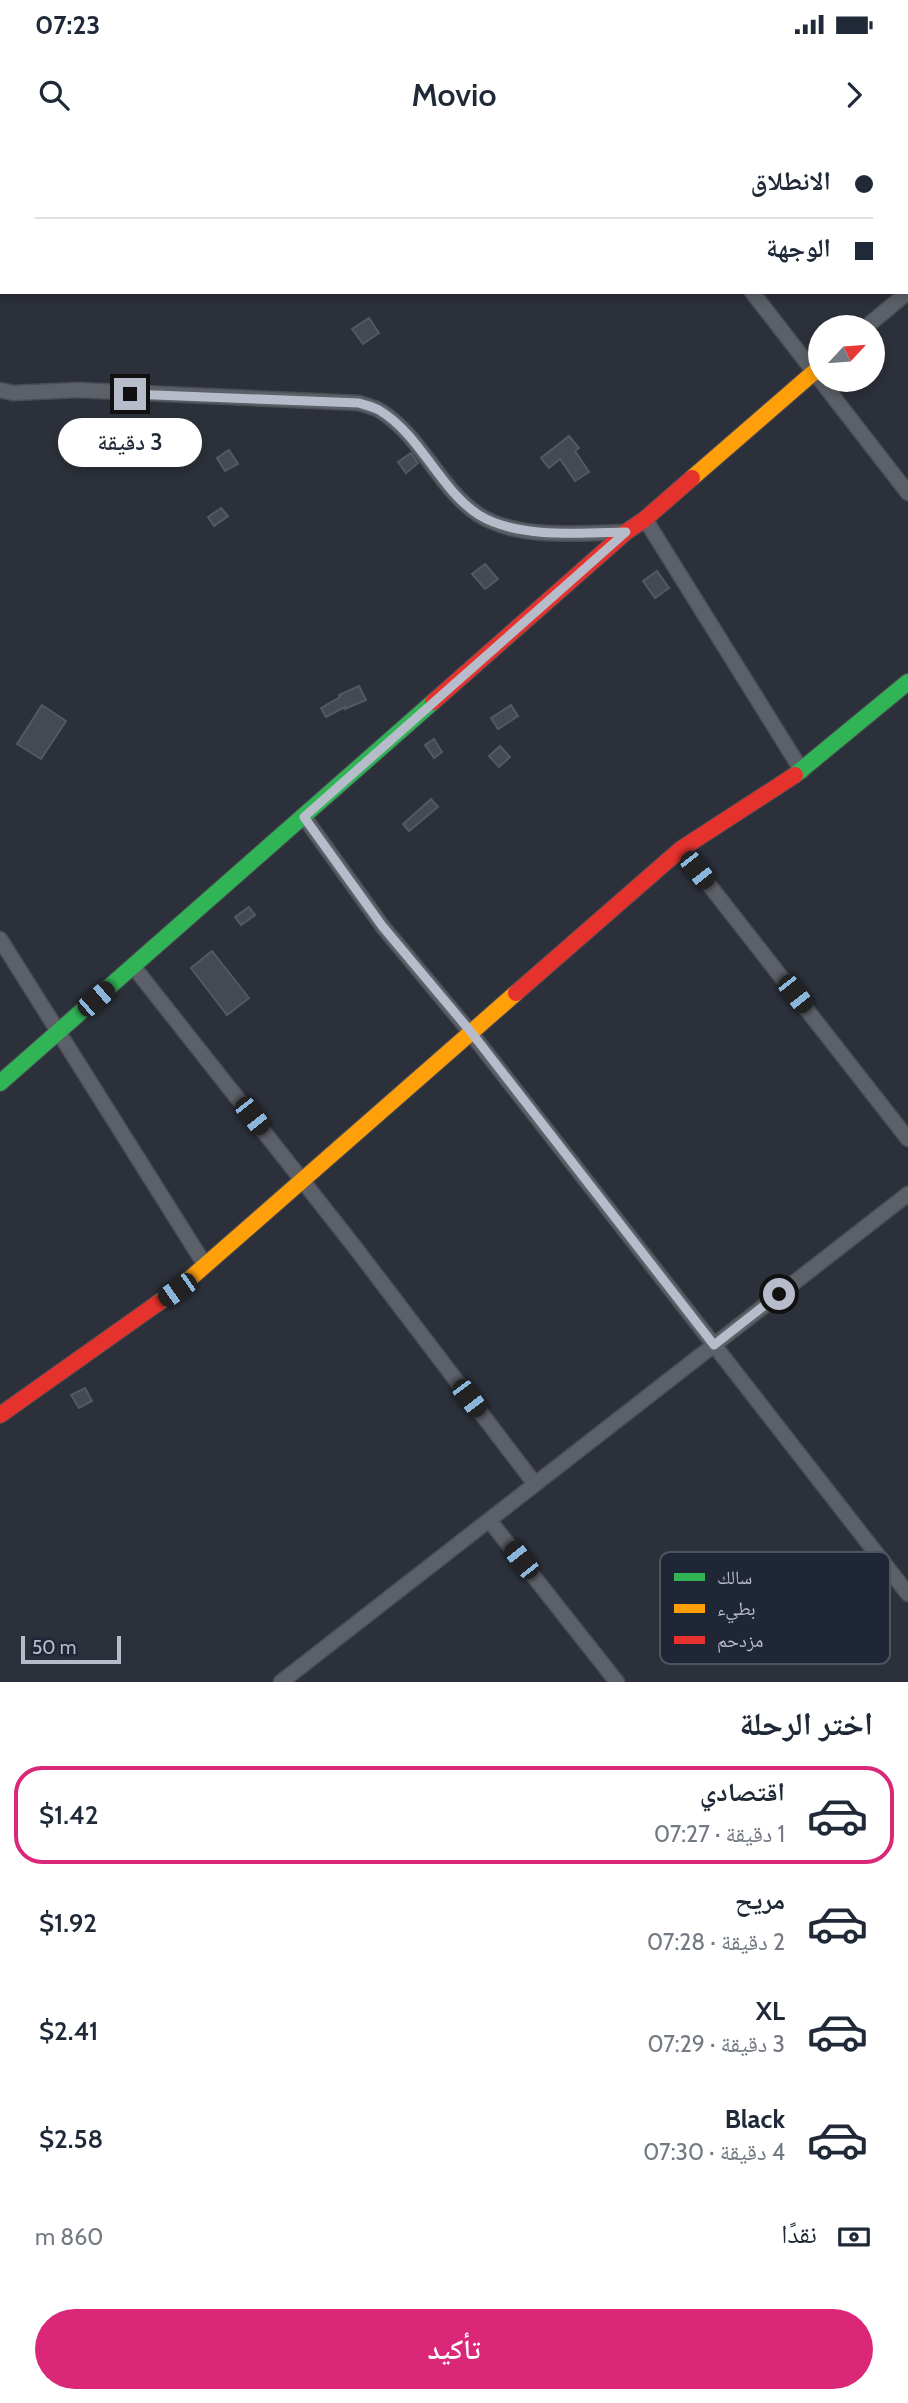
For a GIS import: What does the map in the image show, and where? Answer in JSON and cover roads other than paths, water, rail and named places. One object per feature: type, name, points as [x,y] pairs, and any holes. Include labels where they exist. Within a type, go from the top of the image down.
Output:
[{"type":"street","points":[[754,294],[808,358]]},
{"type":"street","points":[[880,315],[906,294]]},
{"type":"street","points":[[0,1083],[626,532],[645,519],[808,377]]},
{"type":"street","points":[[0,390],[13,393],[78,390],[359,403],[379,410],[404,431],[452,491],[480,515],[512,528],[555,533],[626,532]]},
{"type":"street","points":[[834,392],[908,493]]},
{"type":"street","points":[[645,519],[802,771]]},
{"type":"street","points":[[0,1415],[177,1290],[681,849],[802,771],[908,682]]},
{"type":"street","points":[[304,817],[383,927],[471,1032],[875,1552]]},
{"type":"street","points":[[681,849],[908,1139]]},
{"type":"street","points":[[0,939],[205,1265]]},
{"type":"street","points":[[133,966],[302,1180],[535,1484]]},
{"type":"street","points":[[281,1682],[908,1194]]},
{"type":"street","points":[[489,1520],[617,1682]]},
{"type":"street","points":[[890,1571],[908,1594]]}]
